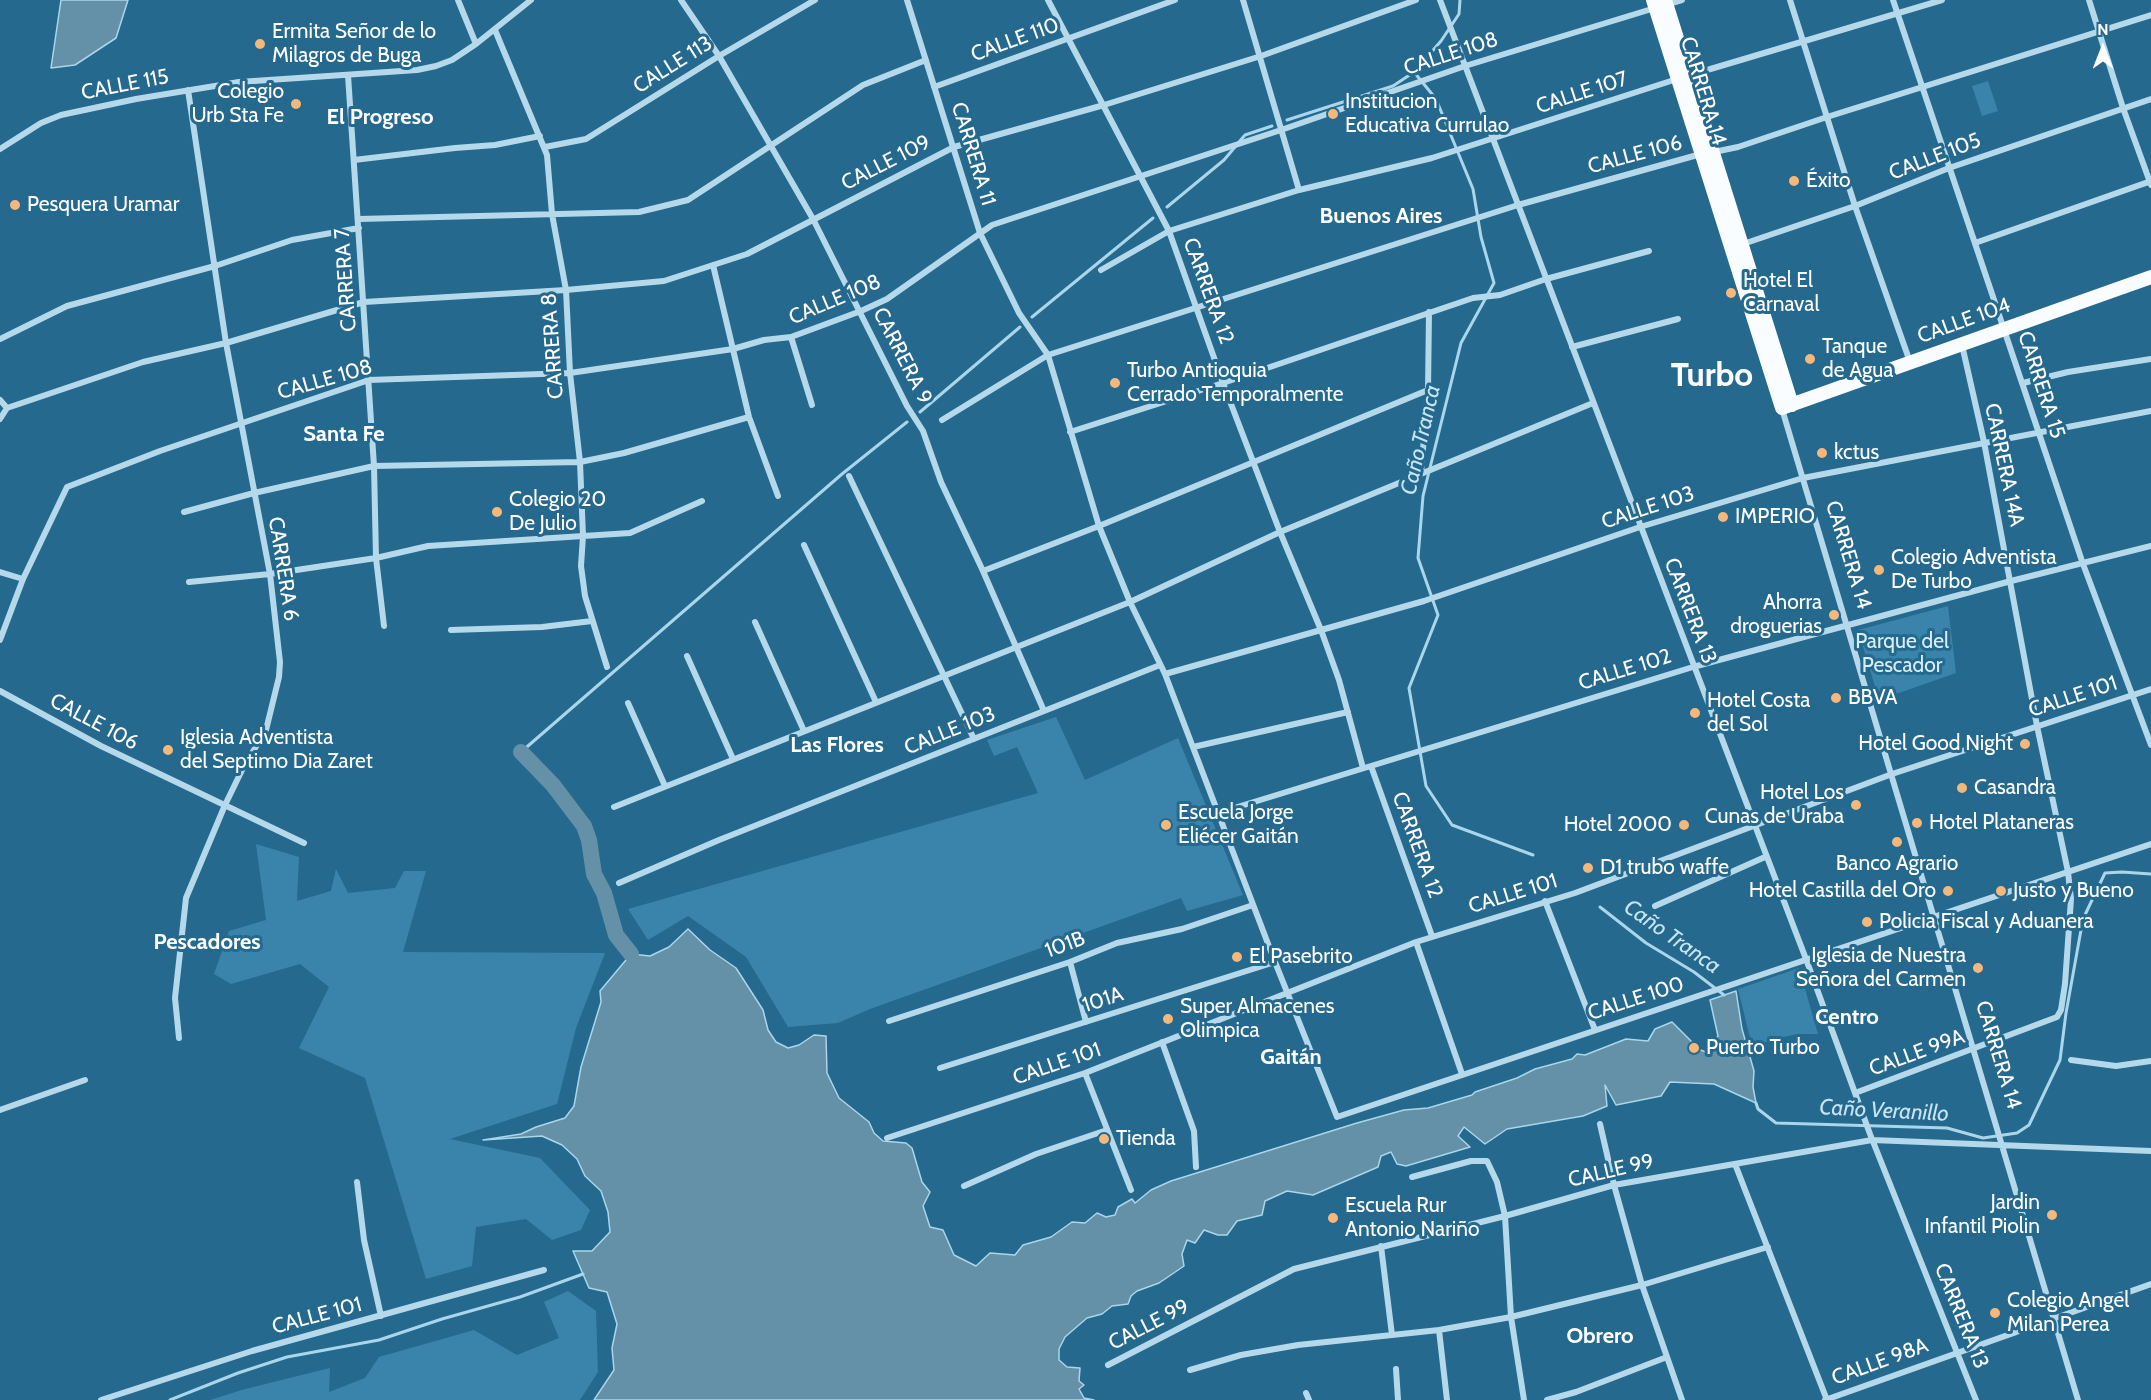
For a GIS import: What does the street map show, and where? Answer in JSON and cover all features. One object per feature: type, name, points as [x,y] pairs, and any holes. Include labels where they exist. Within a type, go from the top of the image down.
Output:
[{"type":"main road","name":"CARRERA 14","points":[[1660,3],[1787,406]]},
{"type":"main road","name":"CALLE 104","points":[[1787,406],[2151,277]]},
{"type":"street","points":[[458,0],[476,44]]},
{"type":"street","name":"CALLE 115","points":[[0,149],[41,123],[61,115],[188,90],[239,82],[417,70],[436,66],[452,60],[476,44],[531,0]]},
{"type":"street","name":"CARRERA 9","points":[[681,0],[719,56],[813,219],[861,311],[907,406],[922,431],[941,482],[1044,711]]},
{"type":"street","name":"CALLE 113","points":[[544,147],[586,139],[719,56],[815,0]]},
{"type":"street","name":"CARRERA 11","points":[[907,0],[980,233],[1019,313],[1048,355],[1099,526],[1130,602],[1165,674],[1337,1117]]},
{"type":"street","points":[[1048,0],[1139,176]]},
{"type":"street","name":"CALLE 110","points":[[934,87],[1175,0]]},
{"type":"street","points":[[1243,0],[1299,190]]},
{"type":"street","name":"CALLE 109","points":[[7,408],[143,362],[226,343],[364,302],[566,290],[664,281],[747,254],[954,147],[1104,105],[1261,56],[1416,0]]},
{"type":"street","name":"CARRERA 13","points":[[1440,0],[1765,857],[1806,959],[1871,1137],[1976,1400]]},
{"type":"street","name":"CALLE 108","points":[[0,640],[23,579],[67,487],[160,451],[369,380],[570,373],[733,349],[764,340],[791,337],[887,299],[992,225],[1281,130],[1465,66],[1660,3],[1682,0]]},
{"type":"street","points":[[1790,0],[1855,206],[1910,363]]},
{"type":"street","name":"CARRERA 15","points":[[1893,0],[2083,564],[2151,745]]},
{"type":"street","name":"CALLE 107","points":[[1101,270],[1168,231],[1299,190],[1452,152],[1684,77],[1942,0]]},
{"type":"street","points":[[1975,243],[2151,183],[2123,108],[2089,0]]},
{"type":"street","name":"CALLE 106","points":[[942,420],[1048,355],[1518,205],[1707,153],[1738,147],[2151,15]]},
{"type":"street","name":"CARRERA 8","points":[[495,30],[547,155],[552,214],[566,290],[570,373],[580,462],[583,536],[581,566],[585,596],[607,667]]},
{"type":"street","points":[[358,219],[639,212],[688,200],[863,85],[926,60]]},
{"type":"street","name":"CARRERA 7","points":[[348,75],[374,466],[376,558],[384,626]]},
{"type":"street","name":"CARRERA 6","points":[[179,1038],[175,998],[186,898],[225,805],[243,768],[266,730],[279,677],[280,662],[270,574],[226,343],[188,90]]},
{"type":"street","name":"CALLE 105","points":[[1736,246],[1855,206],[1949,168],[2151,99]]},
{"type":"street","points":[[354,160],[495,145],[540,136]]},
{"type":"street","name":"CARRERA 12","points":[[1139,176],[1168,231],[1280,532],[1321,630],[1348,712],[1363,768]]},
{"type":"street","points":[[0,339],[67,306],[215,266],[292,240],[359,228]]},
{"type":"street","points":[[1070,432],[1473,298],[1500,295],[1546,279],[1649,251]]},
{"type":"street","points":[[713,265],[749,417],[778,496]]},
{"type":"street","points":[[1423,472],[1428,390],[1429,312]]},
{"type":"street","points":[[1572,347],[1678,318]]},
{"type":"street","points":[[791,337],[812,405]]},
{"type":"street","name":"CARRERA 14A","points":[[1962,344],[1984,442],[2037,726],[2068,872],[2071,899],[2065,984],[2061,1010],[2057,1017]]},
{"type":"street","points":[[2023,383],[2068,372],[2151,359]]},
{"type":"street","points":[[983,571],[1099,526],[1428,390]]},
{"type":"street","points":[[0,400],[7,408],[0,419]]},
{"type":"street","points":[[614,807],[1130,602],[1280,532],[1593,403]]},
{"type":"street","name":"CARRERA 14","points":[[1787,406],[1803,478],[2078,1400]]},
{"type":"street","name":"CALLE 103","points":[[1165,674],[1424,601],[1640,527],[1803,478],[2151,411]]},
{"type":"street","points":[[184,512],[254,493],[374,466],[580,462],[624,453],[749,417]]},
{"type":"street","points":[[849,476],[974,739]]},
{"type":"street","points":[[189,582],[270,574],[376,558],[428,546],[630,533],[702,501]]},
{"type":"street","points":[[804,545],[876,702]]},
{"type":"street","name":"CALLE 102","points":[[1218,813],[1693,667],[2011,581],[2151,546]]},
{"type":"street","points":[[0,572],[23,579]]},
{"type":"street","points":[[451,630],[542,627],[592,621]]},
{"type":"street","points":[[755,622],[804,731]]},
{"type":"street","points":[[687,656],[733,759]]},
{"type":"street","name":"CALLE 103","points":[[618,883],[719,840],[1160,665]]},
{"type":"street","name":"CALLE 101","points":[[887,1138],[1085,1073],[1432,936],[1575,893],[1892,774],[2151,689]]},
{"type":"street","name":"CALLE 106","points":[[0,691],[101,746],[304,843]]},
{"type":"street","points":[[628,703],[665,786]]},
{"type":"street","points":[[1193,747],[1348,712]]},
{"type":"street","name":"CARRERA 12","points":[[1371,765],[1432,936]]},
{"type":"street","name":"CALLE 100","points":[[1337,1117],[2151,844]]},
{"type":"street","points":[[1654,906],[1765,857]]},
{"type":"street","points":[[1545,901],[1595,1030]]},
{"type":"street","name":"101B","points":[[889,1021],[1070,962],[1117,943],[1182,929],[1253,905]]},
{"type":"street","points":[[1416,942],[1462,1074]]},
{"type":"street","points":[[1070,962],[1086,1022]]},
{"type":"street","name":"101A","points":[[940,1068],[1275,962]]},
{"type":"street","name":"CALLE 99A","points":[[1855,1094],[2057,1017]]},
{"type":"street","points":[[1162,1042],[1194,1131],[1196,1167]]},
{"type":"street","points":[[2071,1060],[2116,1066],[2151,1061]]},
{"type":"street","points":[[1085,1073],[1131,1190]]},
{"type":"street","points":[[0,1110],[85,1080]]},
{"type":"street","points":[[1600,1124],[1614,1185],[1642,1285],[1682,1400]]},
{"type":"street","points":[[964,1186],[1036,1155],[1107,1130]]},
{"type":"street","name":"CALLE 99","points":[[1108,1365],[1294,1269],[1504,1216],[1614,1185],[1871,1137],[2151,1151]]},
{"type":"street","points":[[1412,1177],[1472,1161],[1487,1161],[1497,1182],[1504,1216],[1510,1317],[1524,1400]]},
{"type":"street","points":[[1735,1164],[1826,1400]]},
{"type":"street","points":[[357,1182],[364,1240],[381,1316]]},
{"type":"street","points":[[1381,1246],[1392,1335]]},
{"type":"street","points":[[1190,1370],[1241,1355],[1298,1345],[1439,1330],[1510,1317],[1642,1285],[1767,1247]]},
{"type":"street","name":"CALLE 101","points":[[101,1400],[252,1351],[544,1270]]},
{"type":"street","name":"CALLE 98A","points":[[1826,1400],[2151,1284]]},
{"type":"street","points":[[1439,1330],[1447,1400]]},
{"type":"street","points":[[1547,1400],[1576,1392],[1667,1357]]},
{"type":"street","points":[[1396,1369],[1398,1400]]},
{"type":"street","points":[[1306,1393],[1309,1400]]},
{"type":"green space","points":[[1988,81],[1998,111],[1982,116],[1972,86]]},
{"type":"green space","name":"Parque del Pescador","points":[[1948,606],[1956,673],[1879,700],[1858,630]]},
{"type":"green space","points":[[1056,717],[1085,780],[1178,738],[1243,895],[1187,911],[1181,898],[870,1009],[838,1023],[788,1027],[746,957],[688,916],[648,940],[628,909],[1038,793],[1017,747],[994,756],[987,740]]},
{"type":"green space","points":[[256,844],[299,857],[297,901],[331,891],[336,869],[348,893],[395,888],[404,871],[426,871],[403,952],[605,953],[576,1028],[557,1104],[450,1139],[540,1158],[590,1210],[581,1230],[552,1240],[526,1219],[476,1227],[472,1266],[426,1279],[365,1078],[299,1048],[329,987],[300,964],[231,984],[214,974],[229,931],[266,920]]},
{"type":"green space","points":[[1799,968],[1818,1034],[1798,1034],[1752,1046],[1738,989]]},
{"type":"green space","points":[[568,1291],[596,1311],[598,1372],[580,1400],[210,1400],[330,1368],[329,1392],[365,1378],[379,1357],[474,1330],[517,1355],[559,1338],[544,1302]]},
{"type":"shaded area","points":[[61,0],[128,0],[116,38],[75,65],[51,68]]},
{"type":"shaded area","points":[[688,929],[710,950],[736,968],[763,1010],[768,1030],[776,1042],[788,1048],[799,1045],[814,1035],[826,1036],[827,1073],[839,1098],[869,1122],[874,1133],[883,1141],[906,1143],[912,1148],[922,1182],[930,1192],[923,1206],[930,1227],[943,1230],[954,1255],[976,1266],[990,1253],[1015,1255],[1023,1245],[1051,1237],[1072,1222],[1085,1223],[1097,1213],[1106,1217],[1115,1215],[1118,1207],[1132,1199],[1135,1203],[1151,1190],[1171,1181],[1357,1123],[1404,1110],[1428,1108],[1472,1095],[1535,1069],[1572,1059],[1577,1054],[1585,1055],[1626,1039],[1648,1041],[1655,1029],[1672,1022],[1695,1048],[1706,1052],[1718,1036],[1710,1000],[1736,991],[1742,1029],[1754,1071],[1753,1087],[1756,1103],[1714,1084],[1670,1082],[1661,1096],[1616,1105],[1605,1085],[1607,1106],[1583,1116],[1507,1129],[1485,1144],[1464,1127],[1458,1136],[1470,1147],[1406,1166],[1397,1164],[1391,1152],[1381,1156],[1378,1167],[1313,1195],[1287,1191],[1265,1201],[1262,1215],[1237,1221],[1227,1235],[1218,1235],[1204,1230],[1195,1243],[1187,1240],[1182,1254],[1184,1266],[1159,1283],[1137,1291],[1131,1296],[1128,1304],[1112,1306],[1102,1314],[1087,1318],[1065,1337],[1059,1349],[1059,1360],[1067,1367],[1080,1368],[1079,1381],[1084,1385],[1079,1389],[1084,1398],[1094,1400],[594,1400],[614,1370],[612,1348],[617,1324],[607,1292],[589,1288],[573,1251],[592,1251],[610,1232],[608,1212],[601,1191],[585,1176],[577,1159],[562,1145],[542,1136],[483,1140],[521,1134],[565,1118],[574,1106],[581,1067],[601,1002],[600,991],[631,954],[650,956],[669,947]]},
{"type":"waterway","name":"Caño Tranca","points":[[1460,0],[1459,14],[1441,41],[1414,72],[1436,99],[1473,189],[1481,237],[1494,283],[1461,343],[1423,496],[1418,558],[1438,615],[1409,688],[1426,786],[1452,825],[1533,855]]},
{"type":"waterway","points":[[1287,120],[1393,86],[1414,72]]},
{"type":"waterway","points":[[1239,142],[1245,135],[1272,126]]},
{"type":"waterway","points":[[1167,207],[1224,160],[1235,147]]},
{"type":"waterway","points":[[1032,317],[1153,218]]},
{"type":"waterway","points":[[920,412],[1020,327]]},
{"type":"waterway","points":[[521,752],[842,474],[907,422]]},
{"type":"waterway","points":[[521,752],[553,785],[584,826],[589,840],[594,874],[604,893],[616,935],[631,954]]},
{"type":"waterway","name":"Caño Veranillo","points":[[1756,1103],[1758,1109],[1776,1123],[1947,1128],[1983,1138],[2017,1133],[2029,1125],[2060,1060],[2083,919],[2105,873],[2151,874]]},
{"type":"waterway","name":"Caño Tranca","points":[[1600,907],[1646,943],[1694,972],[1724,995]]},
{"type":"waterway","points":[[170,1400],[238,1373],[287,1357],[379,1340],[520,1297],[583,1274]]},
{"type":"place","name":"Ermita Señor de lo Milagros de Buga","points":[[260,44]]},
{"type":"place","name":"Colegio Urb Sta Fe","points":[[296,104]]},
{"type":"place","name":"Institucion Educativa Currulao","points":[[1333,114]]},
{"type":"place","name":"Éxito","points":[[1794,181]]},
{"type":"place","name":"Pesquera Uramar","points":[[15,205]]},
{"type":"place","name":"Hotel El Carnaval","points":[[1731,293]]},
{"type":"place","name":"Tanque de Agua","points":[[1810,359]]},
{"type":"place","name":"Turbo Antioquia Cerrado Temporalmente","points":[[1115,383]]},
{"type":"place","name":"kctus","points":[[1822,453]]},
{"type":"place","name":"Colegio 20 De Julio","points":[[497,512]]},
{"type":"place","name":"IMPERIO","points":[[1723,517]]},
{"type":"place","name":"Colegio Adventista De Turbo","points":[[1879,570]]},
{"type":"place","name":"Ahorra droguerias","points":[[1834,615]]},
{"type":"place","name":"BBVA","points":[[1836,698]]},
{"type":"place","name":"Hotel Costa del Sol","points":[[1695,713]]},
{"type":"place","name":"Hotel Good Night","points":[[2025,744]]},
{"type":"place","name":"Iglesia Adventista del Septimo Dia Zaret","points":[[168,750]]},
{"type":"place","name":"Casandra","points":[[1962,788]]},
{"type":"place","name":"Hotel Los Cunas de Uraba","points":[[1856,805]]},
{"type":"place","name":"Hotel Plataneras","points":[[1917,823]]},
{"type":"place","name":"Escuela Jorge Eliécer Gaitán","points":[[1166,825]]},
{"type":"place","name":"Hotel 2000","points":[[1684,825]]},
{"type":"place","name":"Banco Agrario","points":[[1897,842]]},
{"type":"place","name":"D1 trubo waffe","points":[[1588,868]]},
{"type":"place","name":"Hotel Castilla del Oro","points":[[1948,891]]},
{"type":"place","name":"Justo y Bueno","points":[[2001,891]]},
{"type":"place","name":"Policia Fiscal y Aduanera","points":[[1867,922]]},
{"type":"place","name":"El Pasebrito","points":[[1237,957]]},
{"type":"place","name":"Iglesia de Nuestra Señora del Carmen","points":[[1978,968]]},
{"type":"place","name":"Super Almacenes Olimpica","points":[[1168,1019]]},
{"type":"place","name":"Puerto Turbo","points":[[1694,1048]]},
{"type":"place","name":"Tienda","points":[[1104,1139]]},
{"type":"place","name":"Jardin Infantil Piolin","points":[[2052,1215]]},
{"type":"place","name":"Escuela Rur Antonio Nariño","points":[[1333,1218]]},
{"type":"place","name":"Colegio Angel Milan Perea","points":[[1995,1313]]},
{"type":"district","name":"El Progreso","points":[[380,118]]},
{"type":"district","name":"Buenos Aires","points":[[1381,217]]},
{"type":"district","name":"Turbo","points":[[1712,376]]},
{"type":"district","name":"Santa Fe","points":[[344,435]]},
{"type":"district","name":"Las Flores","points":[[837,746]]},
{"type":"district","name":"Pescadores","points":[[207,943]]},
{"type":"district","name":"Centro","points":[[1847,1018]]},
{"type":"district","name":"Gaitán","points":[[1291,1058]]},
{"type":"district","name":"Obrero","points":[[1600,1337]]}]
